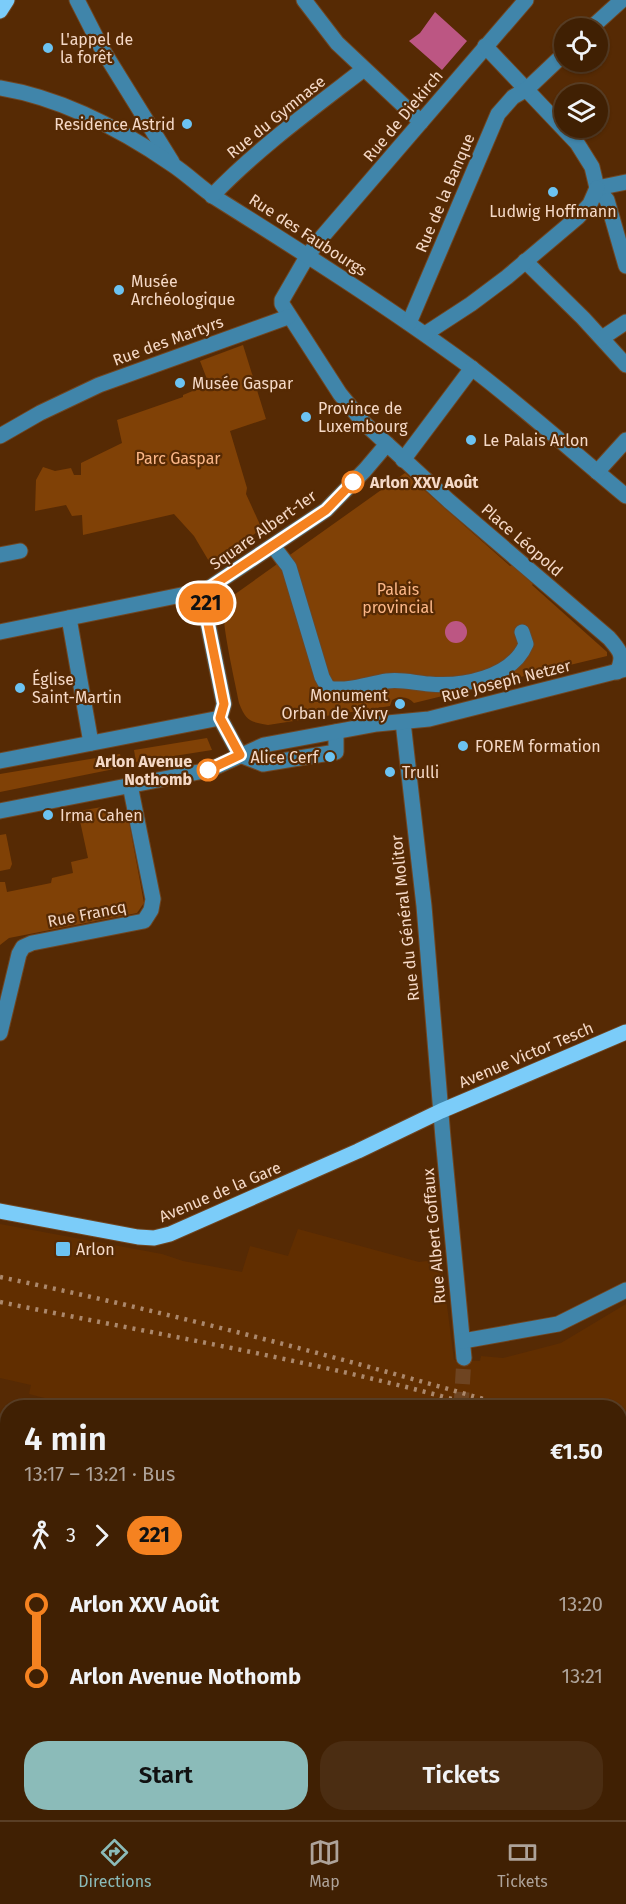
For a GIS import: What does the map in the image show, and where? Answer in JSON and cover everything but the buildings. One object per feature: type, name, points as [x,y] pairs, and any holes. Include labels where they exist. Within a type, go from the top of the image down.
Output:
[{"type":"main road","points":[[0,11],[8,0]]},
{"type":"main road","name":"Avenue Victor Tesch","points":[[441,1111],[626,1032]]},
{"type":"main road","name":"Avenue de la Gare","points":[[0,1211],[154,1238],[197,1223],[441,1111]]},
{"type":"street","name":"Rue des Faubourgs","points":[[77,0],[102,49],[173,165]]},
{"type":"street","points":[[304,0],[337,43],[421,122]]},
{"type":"street","name":"Rue de Diekirch","points":[[308,255],[526,0]]},
{"type":"street","points":[[602,18],[622,0]]},
{"type":"street","points":[[485,46],[577,143],[592,167],[597,188],[608,200],[626,266]]},
{"type":"street","name":"Rue de la Banque","points":[[409,323],[498,114],[513,97],[527,89],[554,63]]},
{"type":"street","name":"Rue du Gymnase","points":[[212,195],[235,171],[276,137],[364,69]]},
{"type":"street","name":"Rue des Faubourgs","points":[[0,88],[50,99],[90,118],[173,165],[212,195],[308,255],[472,368],[597,472]]},
{"type":"street","points":[[597,188],[626,182]]},
{"type":"street","points":[[425,334],[471,304],[578,217],[590,204],[597,188]]},
{"type":"street","points":[[288,317],[282,300],[308,255]]},
{"type":"street","points":[[525,261],[626,365]]},
{"type":"street","name":"Rue des Martyrs","points":[[0,436],[40,413],[99,385],[288,317]]},
{"type":"street","name":"Place Léopold","points":[[288,317],[340,394],[363,422],[403,460],[609,638]]},
{"type":"street","points":[[602,338],[626,322]]},
{"type":"street","points":[[403,460],[472,368]]},
{"type":"street","points":[[626,440],[597,472],[626,496]]},
{"type":"street","name":"Square Albert-1er","points":[[0,632],[206,590],[326,510],[387,444]]},
{"type":"street","points":[[273,546],[289,567],[322,678],[328,688],[337,690],[406,680],[430,684],[473,680],[498,673],[522,655],[526,644],[522,632]]},
{"type":"street","points":[[0,555],[21,551]]},
{"type":"street","name":"Square Albert-1er","points":[[206,590],[206,614],[224,704],[220,718]]},
{"type":"street","points":[[69,618],[91,743]]},
{"type":"street","points":[[609,638],[626,646]]},
{"type":"street","name":"Rue Joseph Netzer","points":[[0,811],[209,770],[264,745],[429,719],[622,671],[620,651],[609,638]]},
{"type":"street","points":[[0,761],[220,718],[240,755]]},
{"type":"street","name":"Rue du Général Molitor","points":[[403,722],[424,906],[441,1111]]},
{"type":"street","name":"Rue Francq","points":[[0,1033],[19,954],[23,947],[32,943],[144,921],[151,910],[153,899],[130,785]]},
{"type":"street","name":"Rue Albert Goffaux","points":[[441,1111],[464,1358]]},
{"type":"street","points":[[463,1341],[558,1323],[626,1290]]},
{"type":"shaded area","points":[[435,12],[467,41],[442,70],[409,41],[420,33]]},
{"type":"shaded area","points":[[456,621],[464,624],[467,632],[464,640],[456,643],[448,640],[445,632],[448,624]]},
{"type":"shaded area","points":[[0,1224],[162,1254],[183,1261],[242,1272],[250,1246],[288,1256],[298,1229],[419,1262],[441,1259],[454,1360],[480,1361],[481,1356],[503,1358],[561,1343],[626,1304],[626,1400],[75,1400],[66,1398],[65,1400],[52,1400],[29,1394],[31,1385],[0,1378]]},
{"type":"green space","name":"Parc Gaspar","points":[[243,345],[266,419],[230,431],[247,488],[246,494],[262,529],[210,563],[194,536],[174,514],[83,535],[82,515],[72,516],[66,505],[35,511],[36,480],[43,467],[55,471],[71,468],[74,475],[81,475],[81,463],[122,443],[117,420],[183,397],[200,388],[201,390],[210,387],[200,361]]},
{"type":"green space","name":"Palais provincial","points":[[405,473],[533,584],[607,652],[607,656],[414,703],[407,698],[398,698],[392,700],[390,706],[268,725],[249,720],[239,703],[232,669],[224,616],[226,604],[231,597]]},
{"type":"green space","points":[[207,738],[212,750],[136,762],[134,750]]},
{"type":"green space","points":[[120,754],[124,767],[0,792],[0,774]]},
{"type":"green space","points":[[102,807],[129,822],[144,903],[137,913],[9,938],[0,945],[0,882],[5,882],[7,892],[51,883],[52,878],[73,873],[71,862],[88,858],[80,821],[68,823],[67,813]]},
{"type":"green space","points":[[6,834],[12,864],[10,869],[0,871],[0,835]]},
{"type":"tunnel","points":[[461,1400],[464,1358]]},
{"type":"railway","points":[[0,1277],[257,1337],[486,1400]]},
{"type":"railway","points":[[0,1302],[291,1360],[455,1400]]},
{"type":"bus line","name":"221","points":[[208,770],[240,755],[220,718],[224,704],[206,614],[206,590],[326,510],[353,482]]},
{"type":"place","name":"L'appel de la forêt","points":[[48,48]]},
{"type":"place","name":"Residence Astrid","points":[[187,124]]},
{"type":"place","name":"Ludwig Hoffmann","points":[[553,192]]},
{"type":"place","name":"Musée Archéologique","points":[[119,290]]},
{"type":"place","name":"Musée Gaspar","points":[[180,383]]},
{"type":"place","name":"Province de Luxembourg","points":[[306,417]]},
{"type":"place","name":"Le Palais Arlon","points":[[471,440]]},
{"type":"place","name":"Arlon XXV Août","points":[[353,482]]},
{"type":"place","name":"Église Saint-Martin","points":[[20,688]]},
{"type":"place","name":"Monument Orban de Xivry","points":[[400,704]]},
{"type":"place","name":"FOREM formation","points":[[463,746]]},
{"type":"place","name":"Alice Cerf","points":[[330,757]]},
{"type":"place","name":"Arlon Avenue Nothomb","points":[[208,770]]},
{"type":"place","name":"Trulli","points":[[390,772]]},
{"type":"place","name":"Irma Cahen","points":[[48,815]]},
{"type":"place","name":"Arlon","points":[[63,1249]]}]
